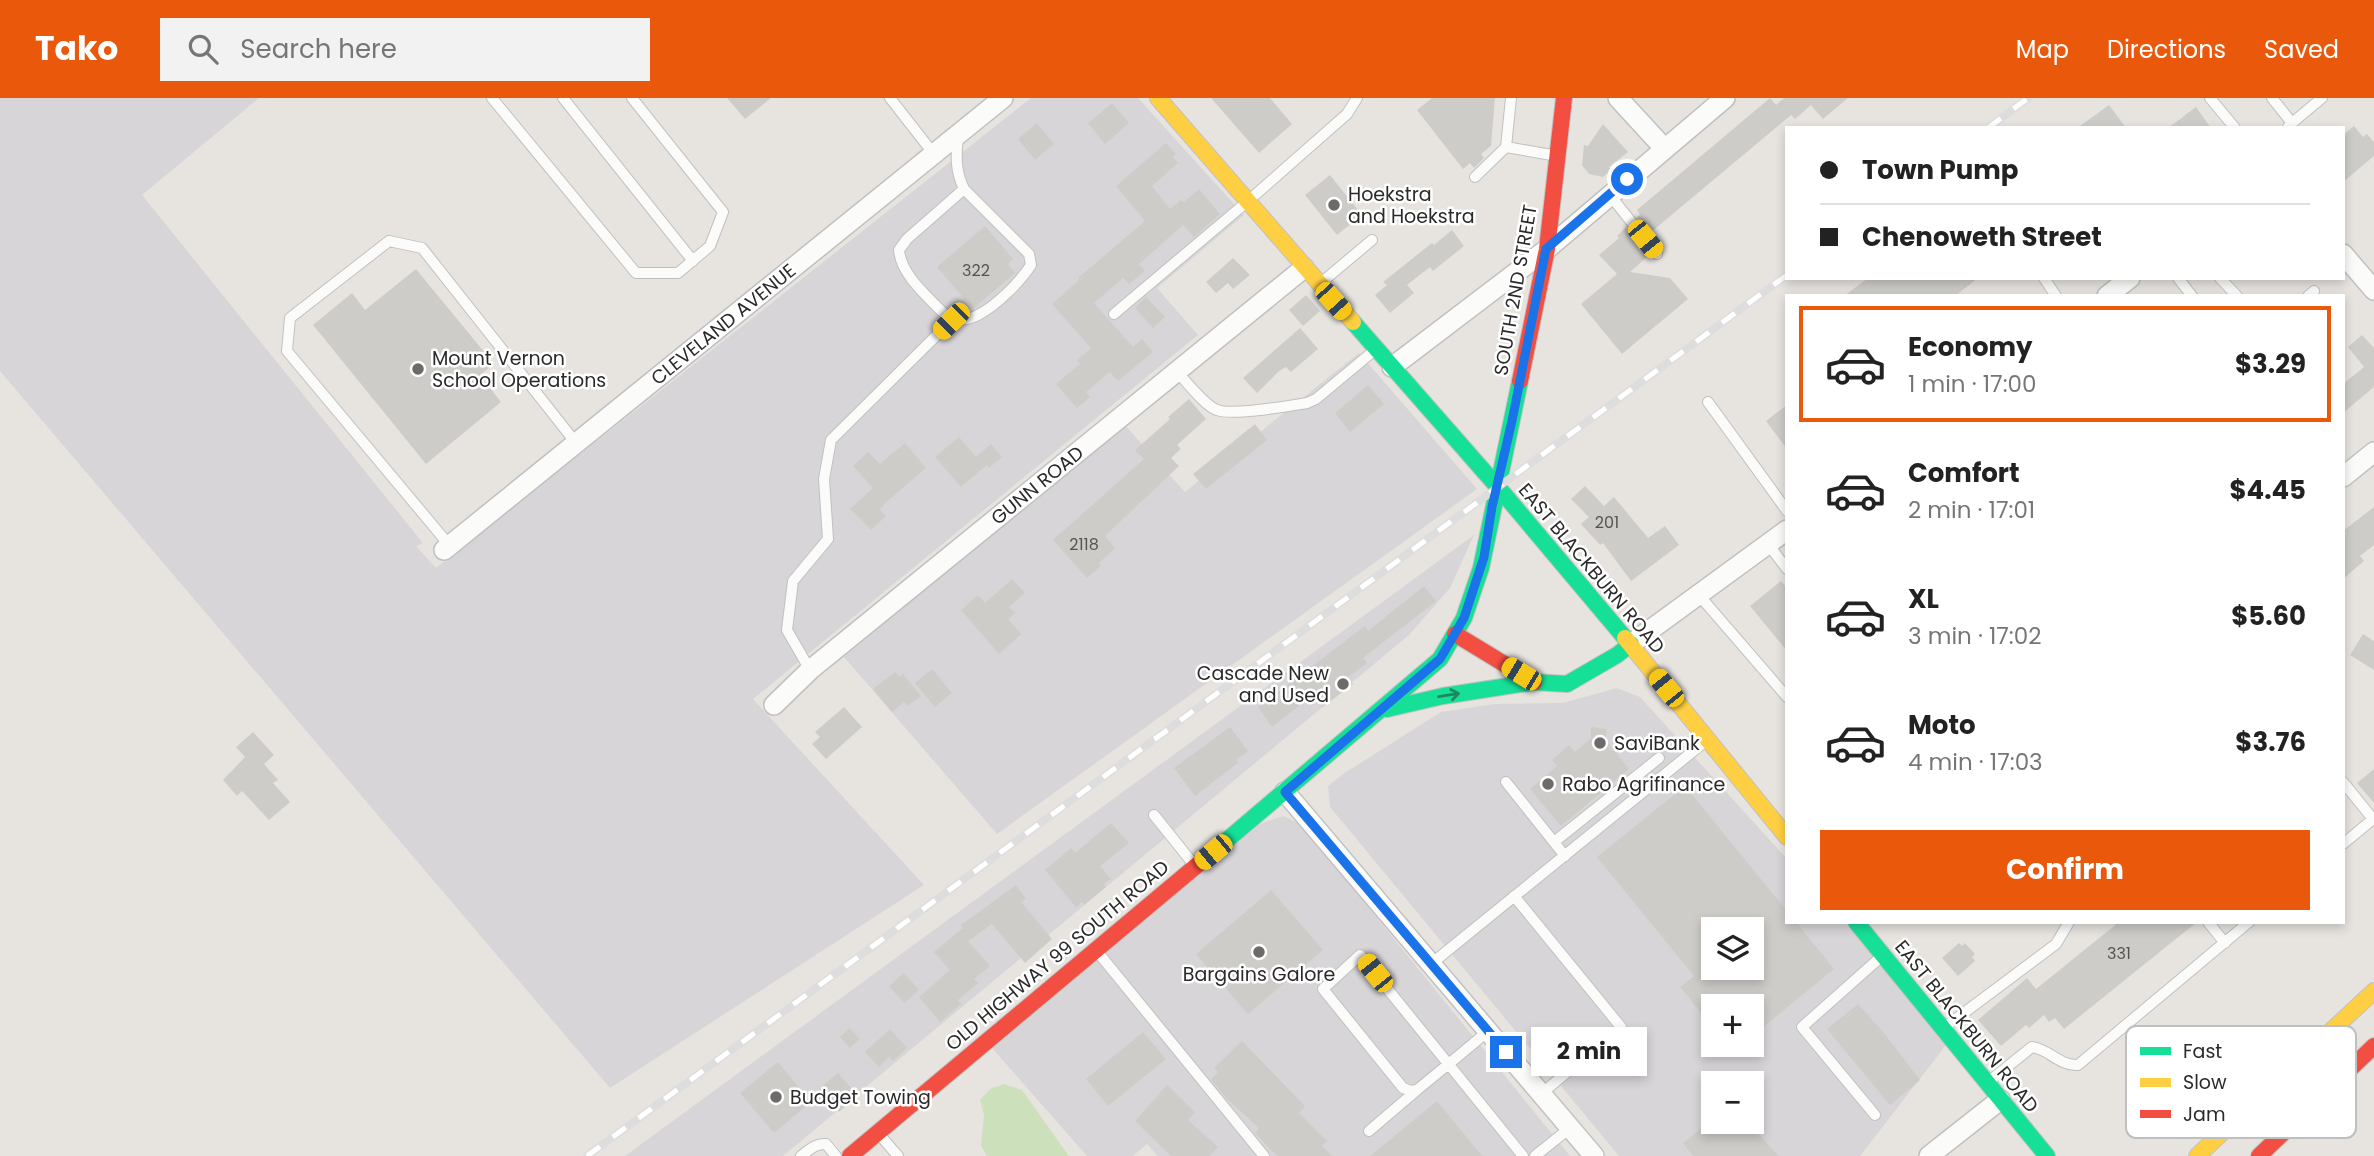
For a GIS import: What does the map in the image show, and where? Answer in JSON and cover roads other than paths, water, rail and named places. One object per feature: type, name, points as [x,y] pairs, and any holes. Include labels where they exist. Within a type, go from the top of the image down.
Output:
[{"type":"main road","name":"EAST BLACKBURN ROAD","points":[[1158,98],[1631,645],[1785,835]]},
{"type":"main road","name":"SOUTH 2ND STREET","points":[[1497,488],[1546,249],[1564,98]]},
{"type":"main road","name":"OLD HIGHWAY 99 SOUTH ROAD","points":[[850,1156],[1440,659],[1464,618],[1481,568],[1497,488]]},
{"type":"main road","points":[[1455,634],[1534,682]]},
{"type":"main road","points":[[1382,710],[1443,696],[1534,682],[1567,684],[1631,645]]},
{"type":"main road","name":"EAST BLACKBURN ROAD","points":[[1858,924],[2047,1156]]},
{"type":"main road","points":[[2336,1026],[2374,991]]},
{"type":"main road","points":[[2356,1063],[2374,1046]]},
{"type":"main road","points":[[2197,1156],[2216,1138]]},
{"type":"main road","points":[[2259,1156],[2278,1138]]},
{"type":"street","name":"CLEVELAND AVENUE","points":[[447,548],[1003,98]]},
{"type":"street","points":[[1618,98],[1664,148]]},
{"type":"street","points":[[1392,367],[1546,249],[1725,98]]},
{"type":"street","points":[[2345,256],[2374,290]]},
{"type":"street","name":"GUNN ROAD","points":[[774,705],[810,670],[1304,268]]},
{"type":"street","points":[[2110,294],[2127,280]]},
{"type":"street","points":[[2345,475],[2374,452]]},
{"type":"street","points":[[1631,645],[1785,531]]},
{"type":"street","points":[[1285,792],[1594,1156]]},
{"type":"street","points":[[1929,1156],[2000,1100]]},
{"type":"lane","points":[[492,98],[636,273],[678,273],[710,246],[723,212],[632,98]]},
{"type":"lane","points":[[563,98],[693,261]]},
{"type":"lane","points":[[890,98],[933,153]]},
{"type":"lane","points":[[1114,314],[1347,114],[1357,98]]},
{"type":"lane","points":[[1475,177],[1506,147],[1511,98]]},
{"type":"lane","points":[[2210,98],[2233,126]]},
{"type":"lane","points":[[2272,98],[2290,125],[2322,98]]},
{"type":"lane","points":[[810,670],[787,630],[793,581],[828,539],[824,479],[831,440],[951,321],[969,319],[980,314],[1022,279],[1031,265],[1029,254],[964,189],[955,161],[958,133]]},
{"type":"lane","points":[[1506,147],[1557,156]]},
{"type":"lane","points":[[951,321],[906,272],[899,250],[907,239],[964,189]]},
{"type":"lane","points":[[1609,194],[1657,254]]},
{"type":"lane","points":[[1319,285],[1372,240]]},
{"type":"lane","points":[[447,548],[287,351],[290,318],[388,242],[422,248],[576,443]]},
{"type":"lane","points":[[2180,280],[2190,294]]},
{"type":"lane","points":[[2222,280],[2235,294]]},
{"type":"lane","points":[[1177,372],[1213,408],[1237,412],[1307,403],[1316,399],[1376,349]]},
{"type":"lane","points":[[1708,402],[1785,509]]},
{"type":"lane","points":[[1768,544],[1785,566]]},
{"type":"lane","points":[[1698,594],[1785,695]]},
{"type":"lane","points":[[1431,964],[1708,740]]},
{"type":"lane","points":[[1554,842],[1659,758]]},
{"type":"lane","points":[[1506,782],[1565,856]]},
{"type":"lane","points":[[2345,784],[2373,819],[2345,842]]},
{"type":"lane","points":[[1154,815],[1196,866]]},
{"type":"lane","points":[[1514,897],[1621,1027],[1541,1094]]},
{"type":"lane","points":[[1943,1029],[2056,944],[2068,924]]},
{"type":"lane","points":[[2210,924],[2225,943]]},
{"type":"lane","points":[[1987,1083],[2032,1047],[2038,1048],[2060,1063],[2078,1065],[2247,924]]},
{"type":"lane","points":[[1096,950],[1264,1156]]},
{"type":"lane","points":[[1417,1090],[1403,1088],[1323,989],[1360,955],[1523,1156]]},
{"type":"lane","points":[[1875,1115],[1802,1027],[1883,955]]},
{"type":"lane","points":[[1369,1131],[1488,1031]]},
{"type":"lane","points":[[1535,1156],[1570,1128]]},
{"type":"lane","points":[[878,1132],[898,1156]]},
{"type":"lane","points":[[801,1156],[813,1147],[826,1144],[836,1156]]},
{"type":"railway","points":[[1991,126],[2028,98]]},
{"type":"railway","points":[[587,1156],[1785,276]]},
{"type":"place","name":"Hoekstra and Hoekstra","points":[[1334,205]]},
{"type":"place","name":"Mount Vernon School Operations","points":[[418,369]]},
{"type":"place","name":"Cascade New and Used","points":[[1343,684]]},
{"type":"place","name":"SaviBank","points":[[1600,743]]},
{"type":"place","name":"Rabo Agrifinance","points":[[1548,784]]},
{"type":"place","name":"Bargains Galore","points":[[1259,952]]},
{"type":"place","name":"Budget Towing","points":[[776,1097]]}]
